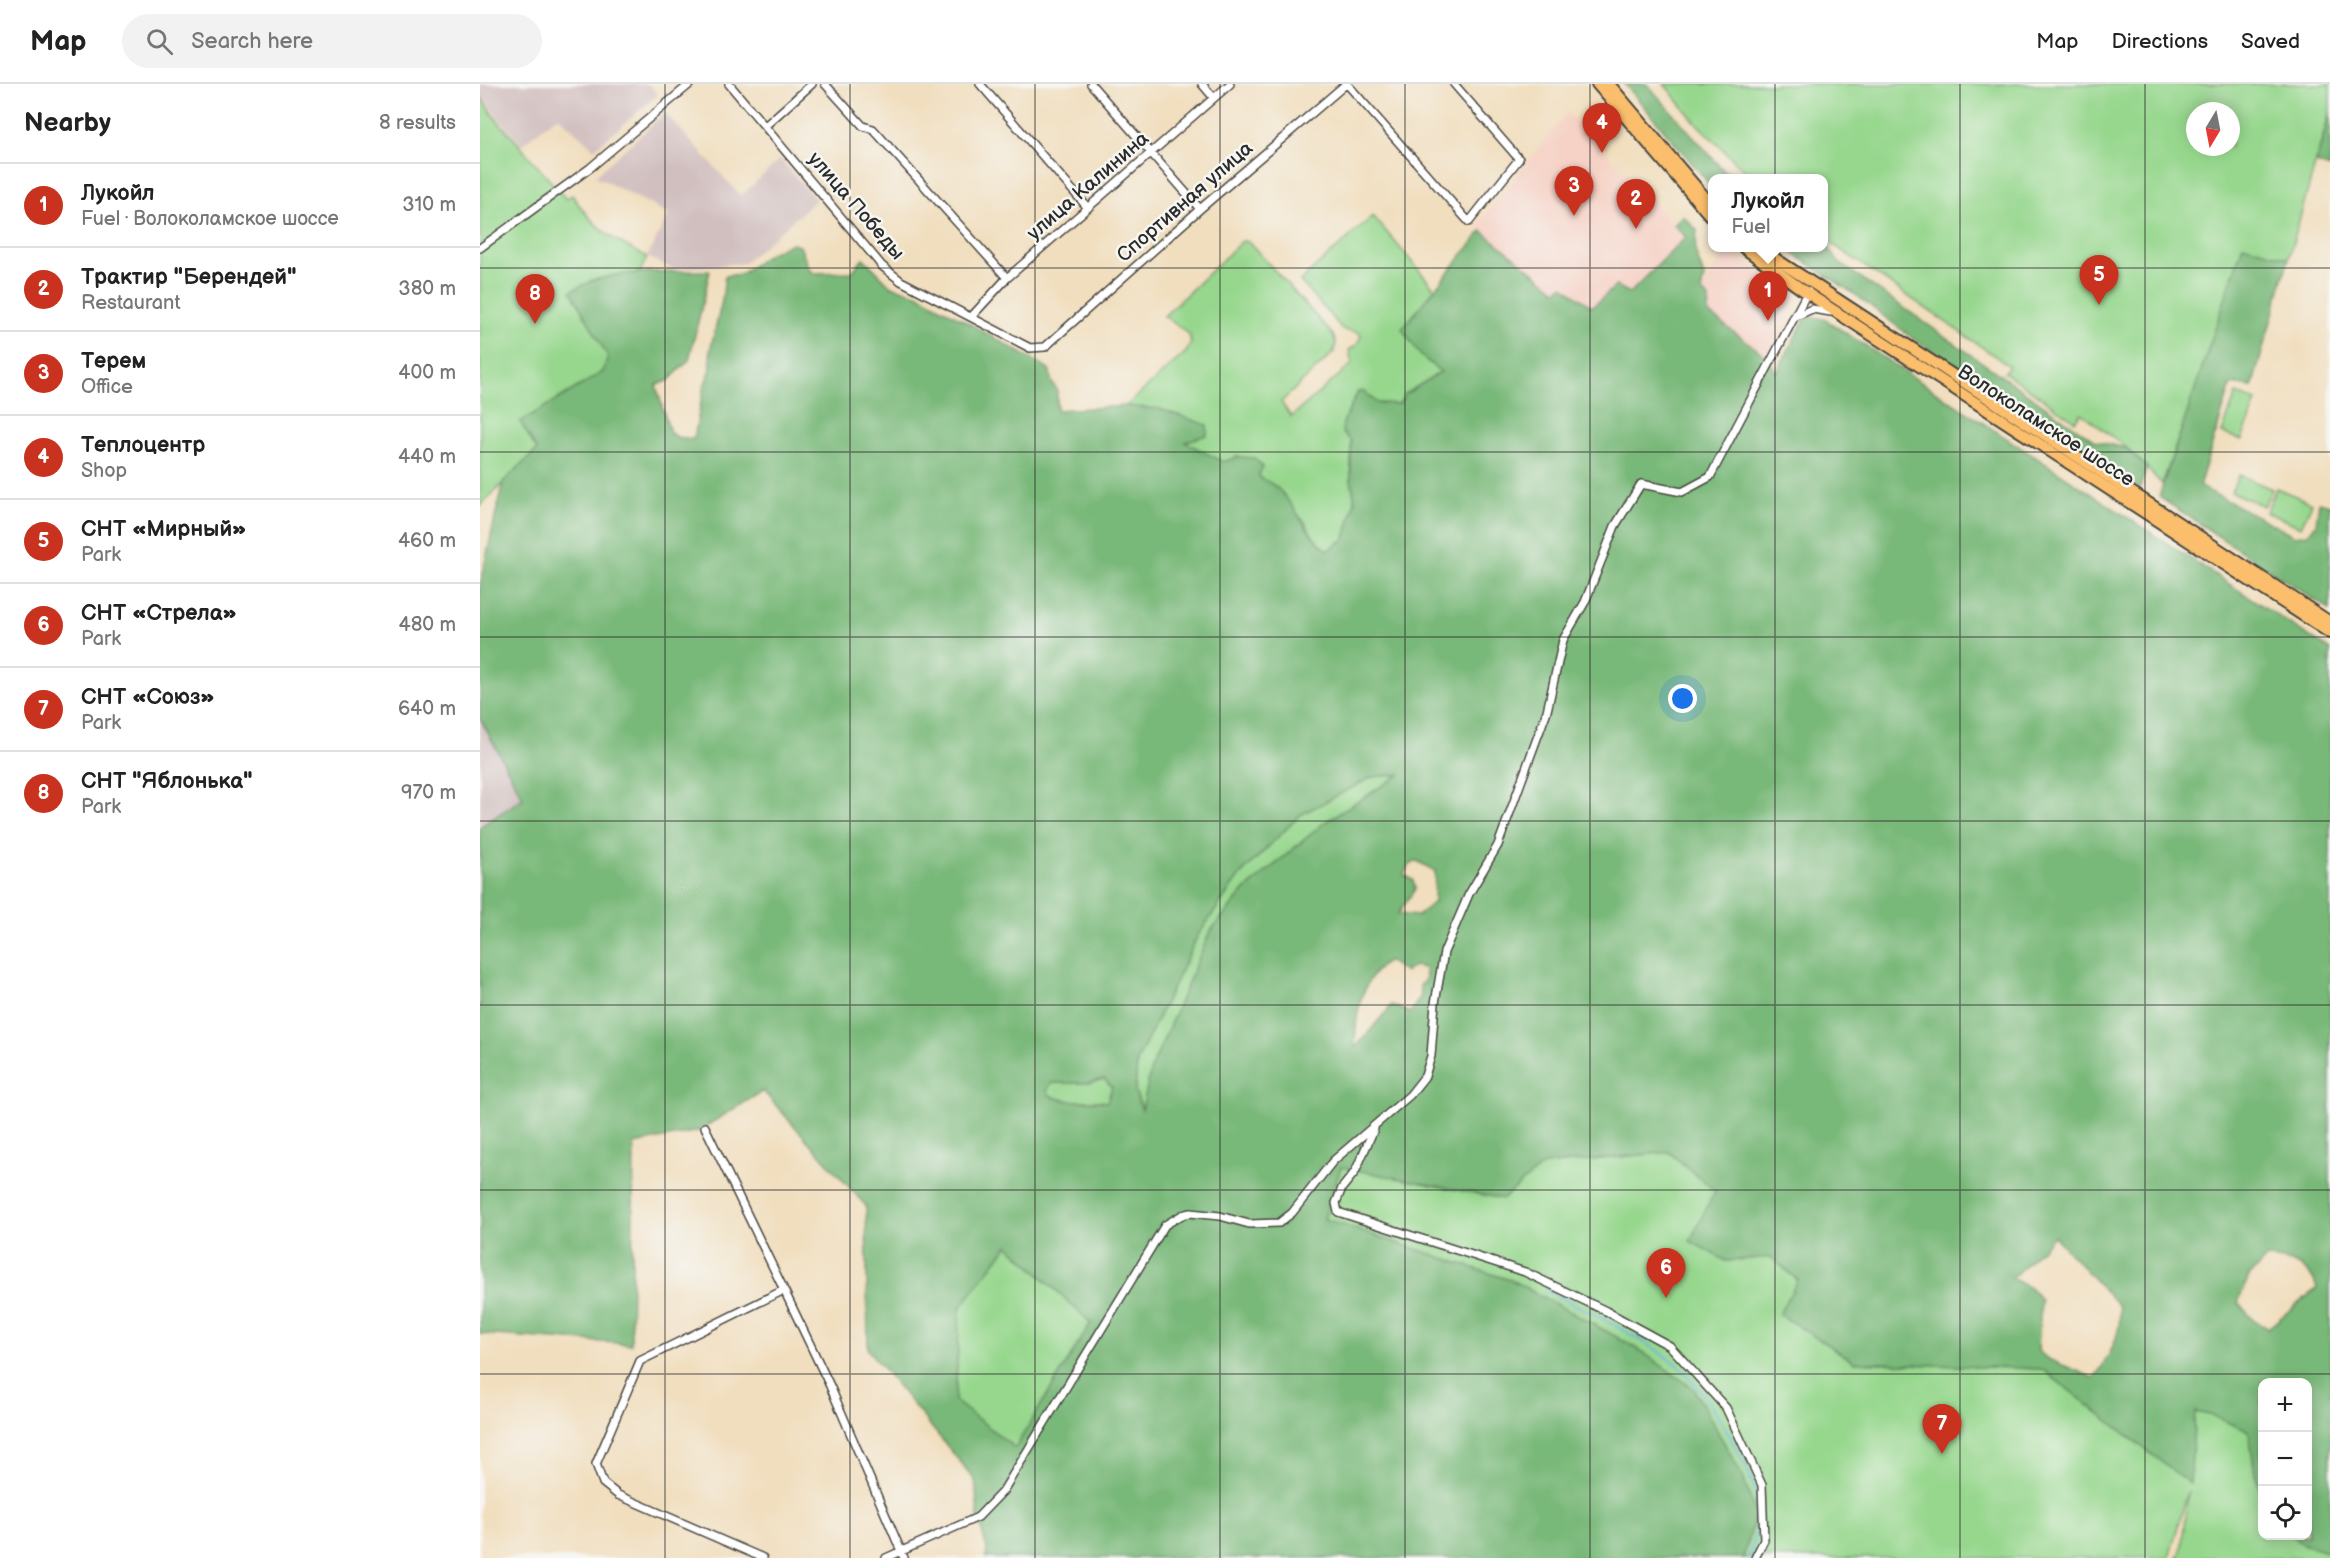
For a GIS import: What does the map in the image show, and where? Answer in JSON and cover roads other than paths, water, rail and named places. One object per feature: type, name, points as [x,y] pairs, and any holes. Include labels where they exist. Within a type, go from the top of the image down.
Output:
[{"type":"main road","points":[[1597,84],[1708,207]]},
{"type":"main road","points":[[1609,84],[1708,206]]},
{"type":"main road","name":"Волоколамское шоссе","points":[[1750,252],[2330,622]]},
{"type":"main road","name":"Волоколамское шоссе","points":[[1764,252],[1841,315],[2330,633]]},
{"type":"street","points":[[480,248],[590,168],[690,84]]},
{"type":"street","name":"улица Победы","points":[[729,84],[882,266],[901,281],[1030,348],[1046,347]]},
{"type":"street","points":[[765,126],[812,84]]},
{"type":"street","points":[[825,84],[863,126],[873,129],[1007,278]]},
{"type":"street","points":[[980,84],[1088,208]]},
{"type":"street","points":[[1091,84],[1200,209]]},
{"type":"street","points":[[1202,84],[1214,98]]},
{"type":"street","name":"улица Калинина","points":[[972,316],[1007,278],[1230,84]]},
{"type":"street","points":[[1347,84],[1469,222],[1519,159],[1454,84]]},
{"type":"street","name":"Спортивная улица","points":[[1046,347],[1200,209],[1347,84]]},
{"type":"street","points":[[886,1558],[903,1554],[978,1517],[990,1508],[1003,1491],[1165,1225],[1190,1213],[1220,1216],[1249,1224],[1279,1223],[1292,1213],[1333,1161],[1410,1095],[1425,1076],[1431,1056],[1435,1004],[1444,952],[1469,894],[1498,845],[1547,711],[1563,640],[1585,602],[1615,526],[1641,484],[1682,492],[1710,477],[1810,289]]},
{"type":"street","points":[[1794,317],[1812,309],[1841,315]]},
{"type":"street","points":[[1376,1125],[1355,1172],[1342,1188],[1336,1203],[1338,1212],[1525,1272],[1606,1311],[1670,1346],[1726,1408],[1762,1485],[1764,1540],[1755,1558]]},
{"type":"street","points":[[705,1127],[830,1386],[903,1554]]},
{"type":"street","points":[[763,1558],[618,1495],[603,1483],[596,1464],[640,1361],[784,1290]]},
{"type":"waterway","points":[[1545,1290],[1610,1323],[1672,1361],[1711,1405],[1745,1466],[1757,1500],[1758,1522],[1748,1558]]},
{"type":"place","name":"Теплоцентр","points":[[1602,153]]},
{"type":"place","name":"Терем","points":[[1574,216]]},
{"type":"place","name":"Трактир \"Берендей\"","points":[[1636,229]]},
{"type":"place","name":"СНТ «Мирный»","points":[[2099,305]]},
{"type":"place","name":"Лукойл","points":[[1768,321]]},
{"type":"place","name":"СНТ \"Яблонька\"","points":[[535,324]]},
{"type":"place","name":"СНТ «Стрела»","points":[[1666,1298]]},
{"type":"place","name":"СНТ «Союз»","points":[[1942,1454]]}]
